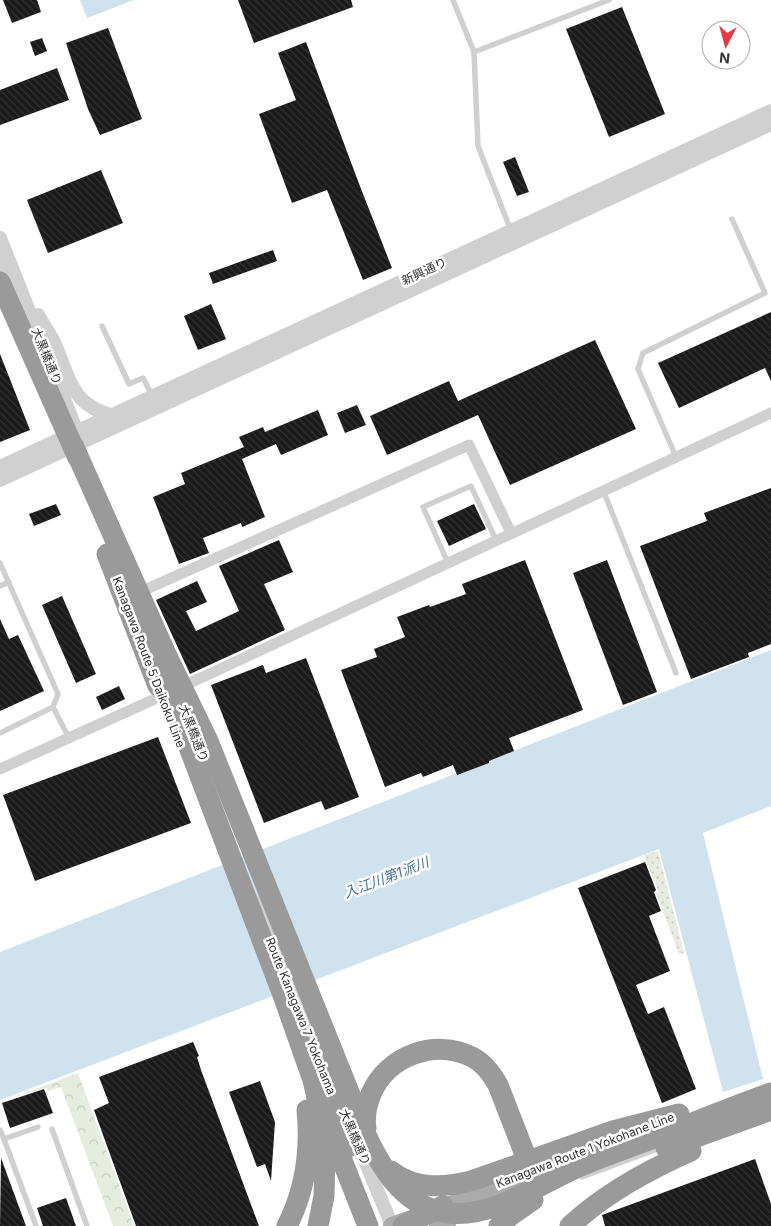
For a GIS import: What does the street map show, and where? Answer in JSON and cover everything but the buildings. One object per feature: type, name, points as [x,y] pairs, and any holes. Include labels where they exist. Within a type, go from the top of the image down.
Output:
[{"type":"highway","name":"Kanagawa Route 5 Daikoku Line","points":[[9,282],[36,365],[73,441],[213,808]]},
{"type":"highway","name":"Kanagawa Route 5 Daikoku Line","points":[[0,295],[92,513],[291,1032]]},
{"type":"highway","points":[[73,441],[166,654],[208,741],[367,1138],[380,1164],[392,1181],[406,1195],[431,1209],[449,1213],[475,1212],[504,1202],[581,1166],[771,1093]]},
{"type":"highway","points":[[213,808],[313,1080],[322,1120],[325,1158],[324,1196],[318,1226]]},
{"type":"highway","name":"Route Kanagawa 7 Yokohama","points":[[213,808],[292,994],[381,1226]]},
{"type":"highway","points":[[287,1226],[300,1196],[309,1152],[307,1106],[291,1032]]},
{"type":"highway","name":"Route Kanagawa 7 Yokohama","points":[[291,1032],[370,1226]]},
{"type":"highway","points":[[545,1181],[498,1085],[487,1069],[473,1057],[453,1051],[433,1050],[413,1054],[396,1063],[377,1083],[367,1107],[366,1125],[370,1142],[385,1164],[399,1176],[418,1184],[438,1186],[469,1181],[613,1131],[678,1119]]},
{"type":"highway","name":"Kanagawa Route 1 Yokohane Line","points":[[403,1226],[481,1190],[678,1119],[771,1080]]},
{"type":"highway","points":[[449,1224],[545,1181],[771,1101]]},
{"type":"highway","points":[[449,1224],[771,1110]]},
{"type":"highway","points":[[575,1222],[614,1192],[654,1168],[693,1150],[771,1121]]},
{"type":"highway","points":[[499,1226],[551,1189],[657,1137]]},
{"type":"highway","points":[[341,1155],[360,1195],[381,1226]]},
{"type":"main road","points":[[392,1226],[545,1181]]},
{"type":"street","name":"新興通り","points":[[73,441],[513,236],[771,110]]},
{"type":"street","name":"新興通り","points":[[73,441],[114,416],[153,397],[513,236],[771,124]]},
{"type":"street","points":[[0,238],[9,282],[53,340],[68,379],[80,399],[97,412],[114,416]]},
{"type":"street","name":"大黒橋通り","points":[[0,264],[73,441],[140,592],[294,990],[392,1226]]},
{"type":"street","points":[[0,769],[769,415]]},
{"type":"street","points":[[0,467],[73,441]]},
{"type":"street","points":[[0,480],[73,441]]},
{"type":"street","name":"大黒橋通り","points":[[73,441],[162,696],[201,801],[226,859],[370,1226]]},
{"type":"street","points":[[140,592],[469,445],[511,533]]},
{"type":"lane","points":[[453,0],[474,52],[478,146],[513,236]]},
{"type":"lane","points":[[474,52],[609,0]]},
{"type":"lane","points":[[676,457],[638,369],[643,353],[765,294],[732,219]]},
{"type":"lane","points":[[102,326],[129,384],[143,378],[153,397]]},
{"type":"lane","points":[[448,562],[424,507],[471,486],[496,540]]},
{"type":"lane","points":[[603,490],[676,673]]},
{"type":"lane","points":[[0,563],[58,694],[53,707],[0,733]]},
{"type":"lane","points":[[0,586],[9,582]]},
{"type":"lane","points":[[53,707],[69,738]]},
{"type":"lane","points":[[700,1113],[709,1109],[713,1118]]},
{"type":"lane","points":[[4,1139],[38,1127]]},
{"type":"lane","points":[[578,1178],[716,1128]]},
{"type":"lane","points":[[52,1129],[86,1226]]},
{"type":"lane","points":[[0,1130],[36,1226]]},
{"type":"lane","points":[[545,1181],[570,1161]]},
{"type":"green space","points":[[658,851],[684,953],[679,954],[644,855]]},
{"type":"green space","points":[[78,1073],[134,1226],[113,1226],[61,1087],[48,1091],[46,1088],[14,1097]]},
{"type":"water","points":[[80,0],[134,0],[87,18]]},
{"type":"water","name":"入江川第1派川","points":[[771,650],[771,806],[703,833],[763,1079],[723,1092],[659,849],[0,1100],[0,952]]}]
